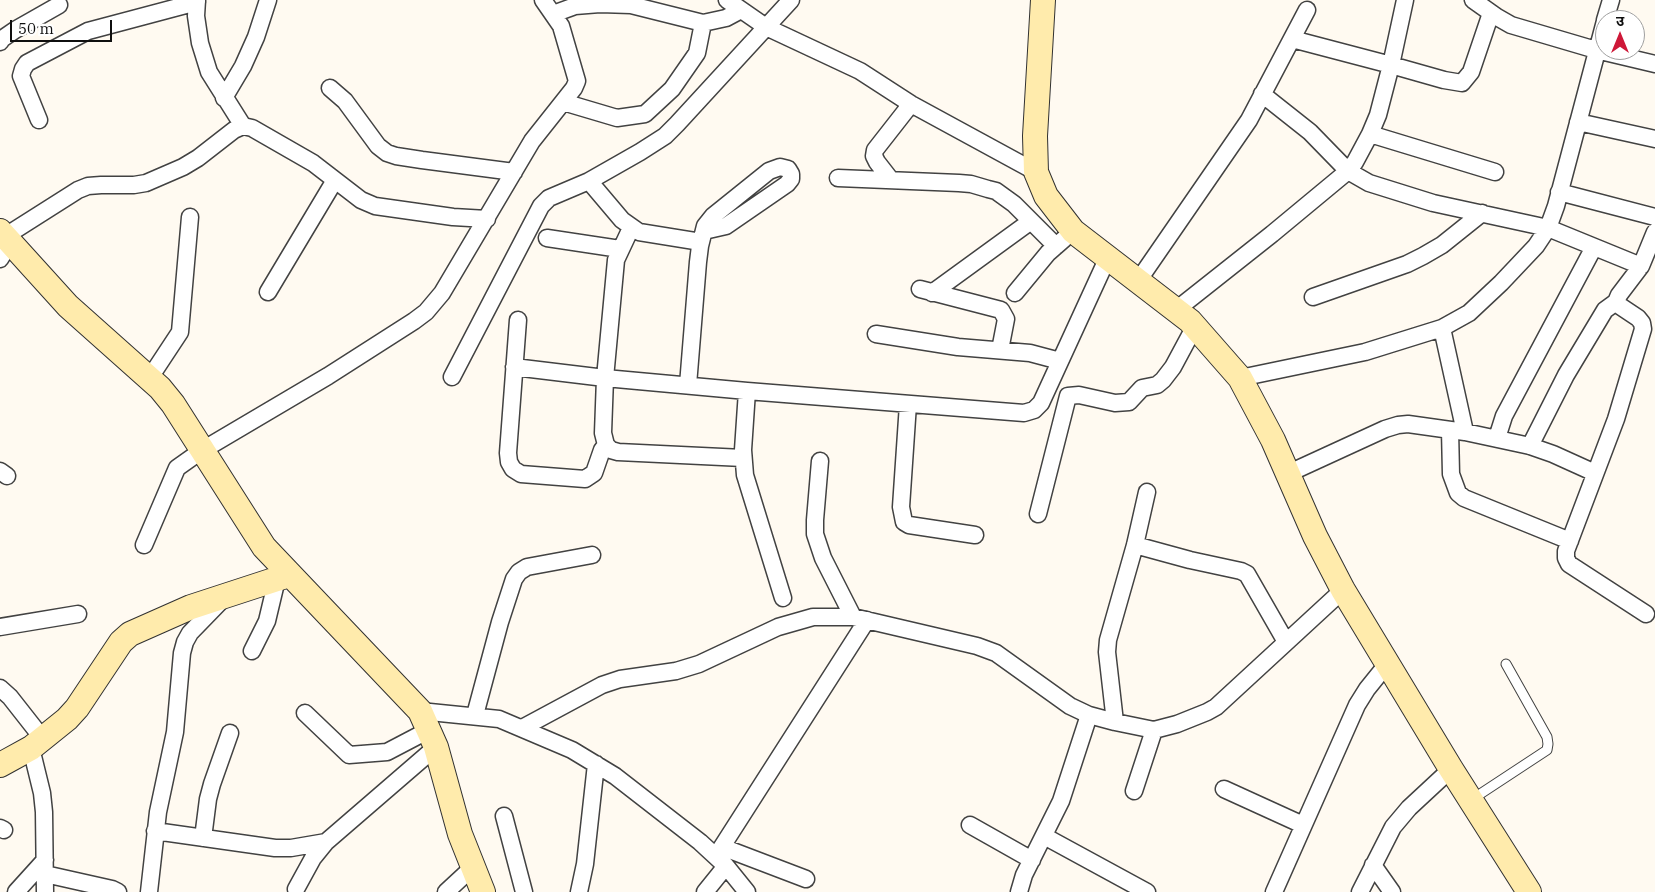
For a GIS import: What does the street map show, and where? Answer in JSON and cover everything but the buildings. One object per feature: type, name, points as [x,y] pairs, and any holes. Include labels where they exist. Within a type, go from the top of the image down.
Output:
[{"type":"street","points":[[224,98],[243,66],[253,44],[268,0]]},
{"type":"street","points":[[144,545],[177,468],[202,451],[328,376],[426,312],[442,293],[532,141],[577,81],[562,26],[543,0]]},
{"type":"street","points":[[728,0],[766,27],[860,71],[911,104],[1036,172]]},
{"type":"street","points":[[452,377],[541,206],[549,198],[589,181],[665,136],[791,0]]},
{"type":"street","points":[[1043,0],[1035,136],[1036,172],[1065,238]]},
{"type":"street","points":[[1176,310],[1272,234],[1348,171],[1355,162],[1378,115],[1405,0]]},
{"type":"street","points":[[1473,0],[1512,25],[1595,50]]},
{"type":"street","points":[[39,120],[21,76],[27,63],[88,31],[197,1],[196,16],[200,43],[209,72],[243,126]]},
{"type":"street","points":[[553,14],[575,6],[600,4],[630,5],[703,23],[726,18],[741,10]]},
{"type":"street","points":[[0,42],[15,30],[59,5]]},
{"type":"street","points":[[1138,281],[1249,120],[1307,10]]},
{"type":"street","points":[[1292,39],[1444,80],[1462,83],[1471,72],[1491,13]]},
{"type":"street","points":[[563,102],[617,118],[645,114],[672,89],[697,52],[703,23]]},
{"type":"street","points":[[1240,378],[1365,352],[1442,328],[1476,308],[1529,254],[1548,228],[1595,54]]},
{"type":"street","points":[[1638,60],[1655,64]]},
{"type":"street","points":[[330,88],[345,102],[378,146],[387,153],[514,172]]},
{"type":"street","points":[[1262,94],[1310,132],[1348,171],[1377,187],[1433,203],[1548,228],[1641,266]]},
{"type":"street","points":[[891,180],[874,156],[876,150],[911,104]]},
{"type":"street","points":[[1578,122],[1655,139]]},
{"type":"street","points":[[483,892],[460,834],[429,729],[283,577],[173,404],[149,379],[68,306],[4,242],[78,190],[88,186],[146,183],[183,167],[198,158],[234,130],[243,126],[252,128],[313,163],[360,200],[375,206],[453,217],[487,219]]},
{"type":"street","points":[[1370,134],[1495,172]]},
{"type":"street","points":[[589,181],[631,228],[639,232],[702,237],[726,226],[787,184],[791,179],[791,174],[788,169],[780,167],[769,171],[707,221],[702,237],[698,262],[688,385]]},
{"type":"street","points":[[838,178],[959,183],[980,186],[996,191],[1031,221],[1108,258],[1195,326],[1240,378],[1273,440],[1315,536],[1343,590],[1451,769],[1529,892]]},
{"type":"street","points":[[268,292],[335,180]]},
{"type":"street","points":[[1559,192],[1655,217]]},
{"type":"street","points":[[1313,296],[1406,264],[1423,256],[1442,245],[1482,213]]},
{"type":"street","points":[[149,379],[180,332],[190,217]]},
{"type":"street","points":[[1000,350],[1006,319],[1001,310],[926,291],[1031,221]]},
{"type":"street","points":[[631,228],[616,260],[605,378],[603,433],[606,444],[611,450],[618,452],[743,458]]},
{"type":"street","points":[[1530,446],[1566,375],[1605,310],[1616,302],[1619,295],[1641,266],[1655,232]]},
{"type":"street","points":[[546,238],[620,249]]},
{"type":"street","points":[[1015,293],[1065,238]]},
{"type":"street","points":[[1496,438],[1504,416],[1594,247]]},
{"type":"street","points":[[514,367],[605,378],[747,391],[1024,413],[1034,410],[1041,403],[1108,258]]},
{"type":"street","points":[[1616,302],[1649,325],[1643,329],[1616,419],[1566,551],[1566,558],[1569,564],[1646,614]]},
{"type":"street","points":[[518,320],[508,453],[509,462],[513,469],[521,474],[584,480],[594,473],[606,444]]},
{"type":"street","points":[[1038,514],[1068,396],[1079,395],[1115,403],[1130,402],[1142,388],[1157,385],[1164,380],[1195,326]]},
{"type":"street","points":[[1442,328],[1457,431],[1450,474],[1458,493],[1464,498],[1570,541]]},
{"type":"street","points":[[876,334],[958,347],[1030,353],[1060,361]]},
{"type":"street","points":[[747,391],[743,458],[745,475],[783,598]]},
{"type":"street","points":[[908,404],[901,507],[904,522],[909,525],[975,535]]},
{"type":"street","points":[[1287,474],[1371,435],[1398,425],[1408,424],[1496,438],[1530,446],[1596,473]]},
{"type":"street","points":[[820,460],[815,534],[823,558],[860,619]]},
{"type":"street","points":[[1115,722],[1107,652],[1108,640],[1135,545],[1147,492]]},
{"type":"street","points":[[1135,545],[1247,574],[1286,642]]},
{"type":"street","points":[[475,715],[509,588],[519,572],[527,567],[592,555]]},
{"type":"street","points":[[0,765],[37,744],[77,708],[121,642],[130,634],[191,607],[224,598],[283,577]]},
{"type":"street","points":[[252,650],[267,621],[283,577]]},
{"type":"street","points":[[522,728],[602,686],[620,679],[676,671],[699,664],[752,638],[793,621],[813,616],[860,619],[977,646],[996,653],[1070,706],[1115,722],[1154,730],[1177,724],[1207,712],[1216,706],[1343,590]]},
{"type":"street","points":[[149,892],[160,794],[175,732],[182,653],[190,632],[224,598]]},
{"type":"street","points":[[0,627],[78,614]]},
{"type":"street","points":[[705,892],[721,856],[860,619]]},
{"type":"street","points":[[1274,892],[1357,705],[1388,663]]},
{"type":"street","points":[[0,688],[10,697],[37,744],[44,812],[45,892]]},
{"type":"street","points":[[305,713],[349,755],[387,752],[429,729],[475,715],[499,719],[572,750],[596,764],[615,776],[721,856],[806,879]]},
{"type":"street","points":[[1019,892],[1024,875],[1062,801],[1089,714]]},
{"type":"street","points":[[296,891],[313,858],[326,842],[354,816],[429,729]]},
{"type":"street","points":[[1134,791],[1154,730]]},
{"type":"street","points":[[203,838],[208,799],[216,770],[230,734]]},
{"type":"street","points":[[579,892],[585,864],[596,764]]},
{"type":"street","points":[[1360,892],[1393,827],[1451,769]]},
{"type":"street","points":[[1224,789],[1304,825]]},
{"type":"street","points":[[504,816],[524,892]]},
{"type":"street","points":[[970,825],[1032,860]]},
{"type":"street","points":[[155,831],[275,848],[291,848],[326,842]]},
{"type":"street","points":[[1044,836],[1147,892]]},
{"type":"street","points":[[721,856],[748,892]]},
{"type":"street","points":[[1373,865],[1392,892]]},
{"type":"street","points":[[16,892],[45,867]]},
{"type":"street","points":[[45,867],[118,892]]},
{"type":"street","points":[[446,892],[473,867]]},
{"type":"lane","points":[[1471,800],[1547,750],[1546,737],[1506,664]]}]
